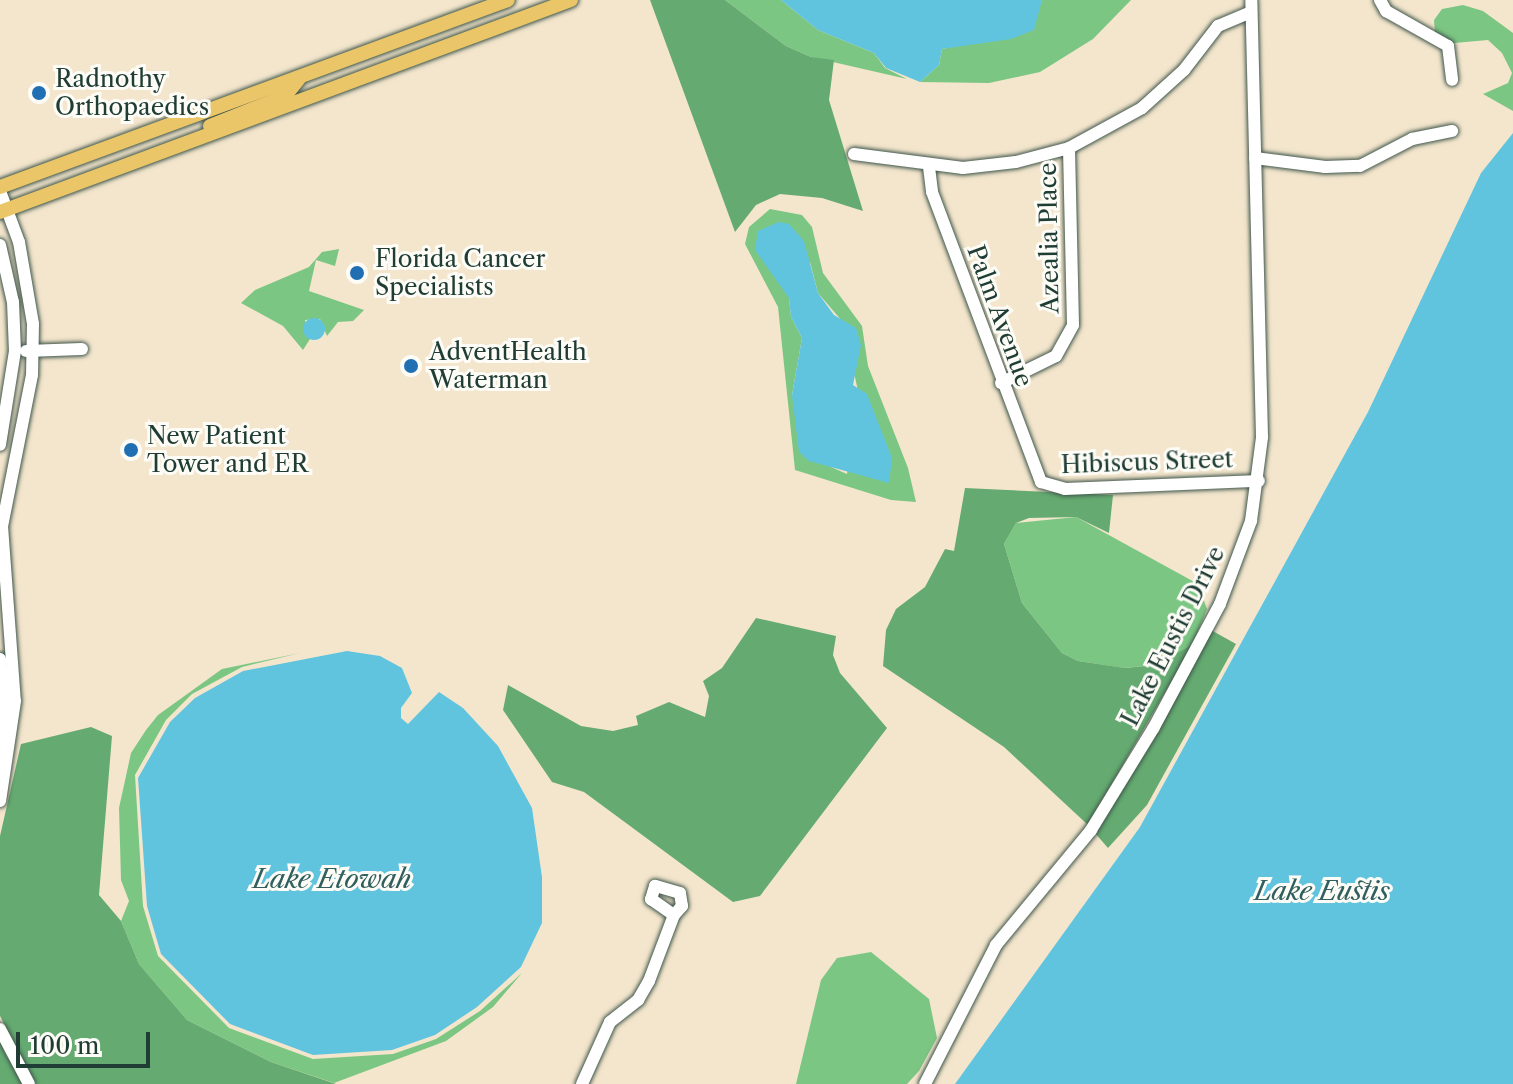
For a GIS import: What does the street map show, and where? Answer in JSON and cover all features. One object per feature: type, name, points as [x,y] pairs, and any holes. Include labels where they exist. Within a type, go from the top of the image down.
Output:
[{"type":"main road","points":[[0,189],[508,0]]},
{"type":"main road","points":[[4,211],[571,0]]},
{"type":"main road","points":[[159,154],[168,142],[285,96],[299,79]]},
{"type":"street","points":[[1380,0],[1386,11],[1448,46],[1452,80]]},
{"type":"street","points":[[854,154],[929,167],[988,166],[1069,148],[1142,108],[1184,70],[1218,26],[1251,6]]},
{"type":"street","name":"Lake Eustis Drive","points":[[925,1084],[996,945],[1091,830],[1154,727],[1220,604],[1251,521],[1259,481],[1251,6]]},
{"type":"street","points":[[1255,158],[1325,167],[1360,166],[1412,139],[1452,131]]},
{"type":"street","name":"Azealia Place","points":[[1001,383],[1056,356],[1073,325],[1069,148]]},
{"type":"street","name":"Palm Avenue","points":[[929,167],[932,192],[1038,479]]},
{"type":"street","points":[[0,189],[4,211],[26,273],[33,351],[25,416],[2,526],[15,701],[0,801]]},
{"type":"street","points":[[0,245],[13,302],[15,351],[0,445]]},
{"type":"street","points":[[15,351],[82,349]]},
{"type":"street","name":"Hibiscus Street","points":[[1038,479],[1065,489],[1259,481]]},
{"type":"street","points":[[0,659],[5,701],[0,756]]},
{"type":"street","points":[[582,1084],[610,1022],[638,1000],[649,981],[674,915]]},
{"type":"street","points":[[0,1029],[29,1084]]},
{"type":"green space","points":[[650,0],[725,0],[786,46],[811,57],[834,60],[829,100],[863,211],[822,198],[780,194],[756,205],[735,232]]},
{"type":"green space","points":[[725,0],[781,0],[818,30],[874,53],[885,68],[907,79],[811,57],[786,46]]},
{"type":"green space","points":[[1042,0],[1131,0],[1093,39],[1040,72],[989,83],[920,82],[939,65],[942,49],[1028,32]]},
{"type":"green space","points":[[1463,5],[1483,11],[1513,33],[1513,111],[1483,94],[1508,83],[1512,73],[1502,53],[1488,40],[1443,44],[1435,33],[1434,20],[1442,9]]},
{"type":"green space","points":[[770,209],[802,215],[812,227],[823,273],[862,326],[868,366],[908,468],[916,502],[891,500],[795,470],[778,307],[745,244],[749,227]],"holes":[[[810,262],[818,293],[842,321],[857,362],[853,368],[858,391],[847,474],[831,467],[792,395],[802,338],[791,317],[789,298]]]},
{"type":"green space","points":[[339,249],[335,266],[316,260],[309,291],[364,310],[353,321],[338,322],[327,336],[320,319],[305,320],[310,339],[303,350],[283,326],[241,303],[255,290],[309,267],[322,252]]},
{"type":"green space","points":[[965,488],[1113,495],[1109,533],[1076,517],[1029,518],[1016,523],[1004,544],[1022,603],[1062,653],[1078,661],[1125,668],[1155,665],[1193,644],[1088,825],[1004,747],[883,666],[886,630],[896,609],[925,587],[945,549],[954,551]]},
{"type":"green space","points":[[1076,517],[1198,584],[1207,609],[1193,644],[1155,665],[1124,668],[1078,661],[1062,653],[1022,603],[1004,544],[1016,523]]},
{"type":"green space","points":[[756,618],[836,636],[833,655],[840,673],[887,728],[760,896],[733,902],[584,792],[552,782],[503,710],[508,685],[581,726],[613,731],[638,725],[636,716],[669,702],[705,717],[709,696],[703,681],[722,668]]},
{"type":"green space","points":[[1211,630],[1236,644],[1147,805],[1108,848],[1095,833]]},
{"type":"green space","points":[[300,653],[242,667],[192,694],[166,720],[135,775],[143,906],[158,956],[229,1028],[313,1059],[393,1054],[436,1039],[480,1011],[522,973],[493,1007],[446,1041],[334,1083],[271,1062],[187,1020],[139,964],[121,921],[129,901],[121,880],[119,808],[131,753],[146,730],[158,715],[222,669]]},
{"type":"green space","points":[[91,727],[112,736],[99,895],[121,921],[139,964],[187,1020],[271,1062],[336,1084],[35,1084],[0,1016],[0,836],[21,744]]},
{"type":"green space","points":[[871,952],[929,999],[937,1038],[919,1071],[907,1084],[796,1084],[821,980],[837,958]]},
{"type":"green space","points":[[0,1041],[4,1051],[23,1084],[0,1084]]},
{"type":"water","points":[[781,0],[1042,0],[1034,30],[1011,39],[942,49],[939,65],[920,82],[886,68],[874,53],[818,30]]},
{"type":"water","name":"Lake Eustis","points":[[1513,133],[1513,1084],[955,1084],[1140,827],[1368,412],[1481,173]]},
{"type":"water","points":[[779,222],[789,224],[804,241],[818,293],[834,315],[856,328],[861,345],[853,385],[867,394],[892,458],[889,483],[809,461],[799,452],[792,395],[802,338],[791,317],[789,298],[755,250],[758,231]]},
{"type":"water","points":[[314,318],[322,321],[325,329],[322,337],[314,340],[306,337],[303,329],[306,321]]},
{"type":"water","name":"Lake Etowah","points":[[347,651],[380,656],[402,668],[412,693],[401,708],[401,718],[408,724],[439,692],[463,708],[498,746],[532,808],[542,877],[542,923],[521,967],[477,1007],[435,1035],[392,1050],[313,1055],[230,1024],[161,954],[147,906],[138,778],[170,722],[195,698],[243,671]]},
{"type":"place","name":"Radnothy Orthopaedics","points":[[39,93]]},
{"type":"place","name":"Florida Cancer Specialists","points":[[357,273]]},
{"type":"place","name":"AdventHealth Waterman","points":[[411,366]]},
{"type":"place","name":"New Patient Tower and ER","points":[[131,450]]}]
